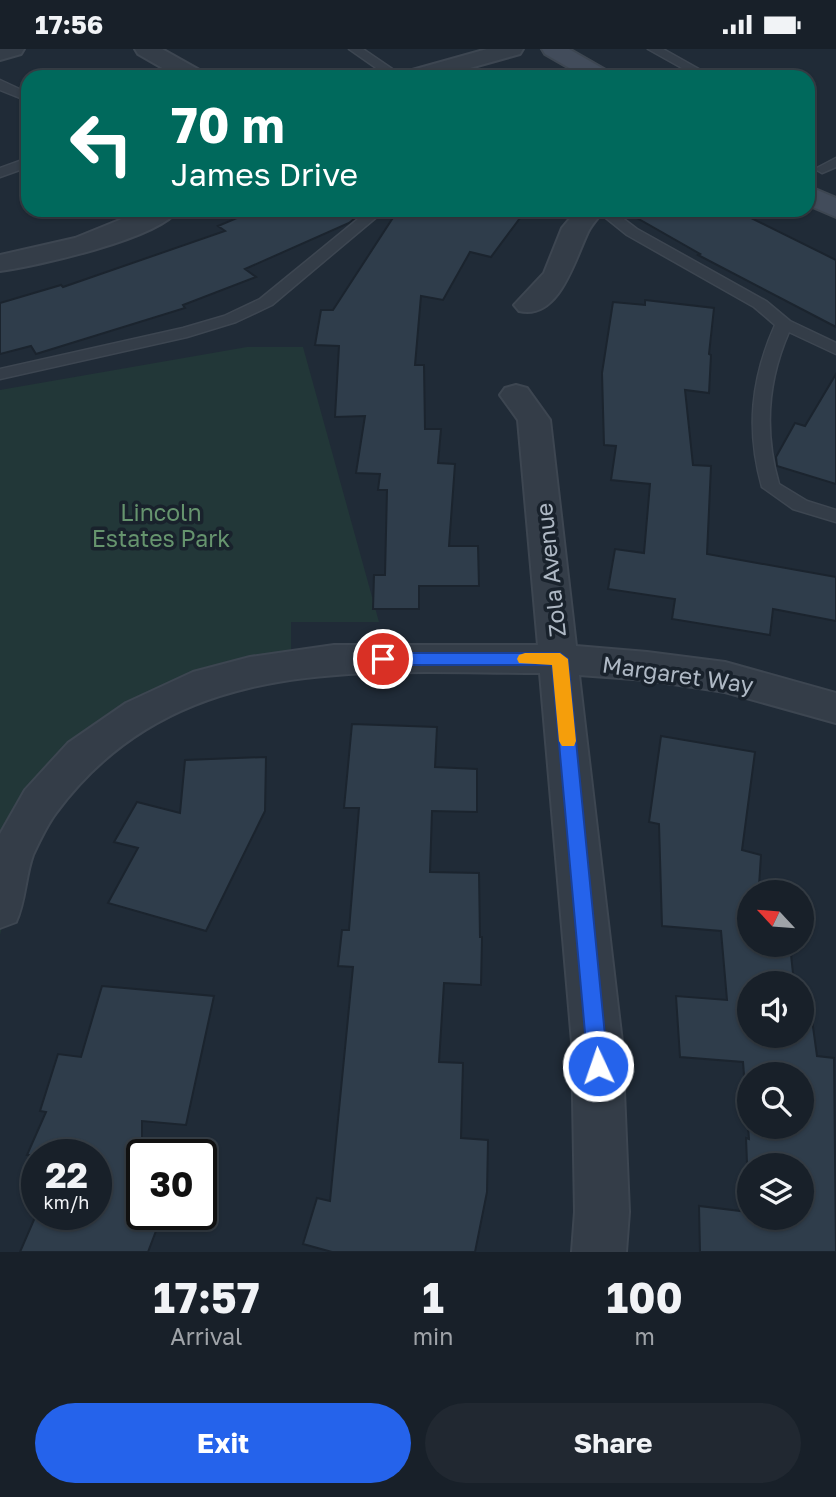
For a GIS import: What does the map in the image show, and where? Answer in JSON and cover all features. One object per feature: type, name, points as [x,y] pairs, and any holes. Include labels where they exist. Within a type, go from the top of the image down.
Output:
[{"type":"main road","points":[[553,49],[589,70]]},
{"type":"main road","points":[[815,198],[836,209]]},
{"type":"street","points":[[0,53],[13,49]]},
{"type":"street","points":[[146,49],[183,70]]},
{"type":"street","points":[[438,70],[512,49]]},
{"type":"street","points":[[0,263],[79,247],[133,228],[153,217]]},
{"type":"street","points":[[529,305],[557,277],[576,228],[585,217]]},
{"type":"street","name":"Zola Avenue","points":[[516,395],[534,420],[560,659],[597,1042],[602,1212],[599,1252]]},
{"type":"street","name":"Margaret Way","points":[[0,908],[11,855],[40,802],[83,754],[140,714],[193,687],[250,672],[334,659],[560,659],[647,666],[725,677],[836,708]]},
{"type":"lane","points":[[355,49],[387,70]]},
{"type":"lane","points":[[654,49],[694,70]]},
{"type":"lane","points":[[0,84],[21,94]]},
{"type":"lane","points":[[822,169],[836,162]]},
{"type":"lane","points":[[0,173],[21,165]]},
{"type":"lane","points":[[0,374],[187,332],[230,319],[266,302],[369,217]]},
{"type":"lane","points":[[612,217],[632,232],[760,304],[784,324],[836,349]]},
{"type":"lane","points":[[784,324],[768,357],[759,397],[764,466],[771,487],[800,505],[836,516]]},
{"type":"green space","name":"Lincoln Estates Park","points":[[247,347],[303,347],[379,622],[291,622],[291,665],[182,697],[85,764],[19,863],[0,935],[0,390]]},
{"type":"building","points":[[239,217],[356,217],[349,223],[245,269],[256,277],[183,305],[185,308],[36,354],[31,346],[0,354],[0,303],[61,285],[63,287],[225,231],[218,226]]},
{"type":"building","points":[[393,217],[521,217],[491,257],[470,252],[443,300],[421,296],[415,365],[424,365],[425,429],[441,429],[438,463],[455,464],[449,546],[478,546],[479,586],[419,586],[419,609],[373,609],[374,575],[385,575],[387,490],[378,490],[380,474],[356,473],[365,416],[335,417],[339,346],[315,345],[321,310],[333,310]]},
{"type":"building","points":[[635,217],[749,217],[836,260],[836,327],[698,255],[700,254]]},
{"type":"building","points":[[645,300],[714,308],[709,354],[709,393],[685,390],[693,465],[711,466],[707,554],[836,577],[836,621],[773,609],[770,635],[672,619],[675,599],[608,589],[615,549],[644,553],[650,484],[611,480],[616,446],[604,445],[602,373],[613,302],[645,305]]},
{"type":"building","points":[[836,374],[836,484],[777,466],[776,457],[795,423],[805,426]]},
{"type":"building","points":[[352,724],[437,727],[435,767],[477,769],[477,812],[432,811],[430,872],[479,873],[481,985],[444,983],[439,1062],[463,1063],[461,1138],[488,1140],[487,1192],[475,1252],[332,1252],[303,1244],[317,1198],[330,1201],[353,967],[338,966],[342,930],[349,930],[359,808],[344,808]]},
{"type":"building","points":[[661,736],[755,752],[742,850],[761,855],[759,880],[737,880],[737,957],[791,957],[793,971],[737,971],[737,1048],[814,1048],[814,1034],[817,1056],[834,1058],[836,1252],[700,1252],[699,1206],[737,1211],[737,1230],[814,1230],[814,1153],[747,1153],[746,1139],[814,1139],[814,1062],[743,1062],[680,1057],[676,996],[727,1000],[721,931],[662,926],[659,824],[649,822]]},
{"type":"building","points":[[266,757],[265,811],[206,931],[108,903],[138,848],[114,842],[137,802],[180,813],[185,760]]},
{"type":"building","points":[[102,986],[214,996],[186,1125],[142,1121],[142,1139],[126,1139],[126,1230],[156,1230],[148,1252],[20,1252],[30,1230],[112,1230],[112,1139],[34,1139],[46,1112],[40,1111],[58,1054],[81,1057]]},
{"type":"slow traffic","points":[[525,659],[560,659],[568,741]]},
{"type":"route","points":[[383,659],[560,659],[598,1066]]}]
